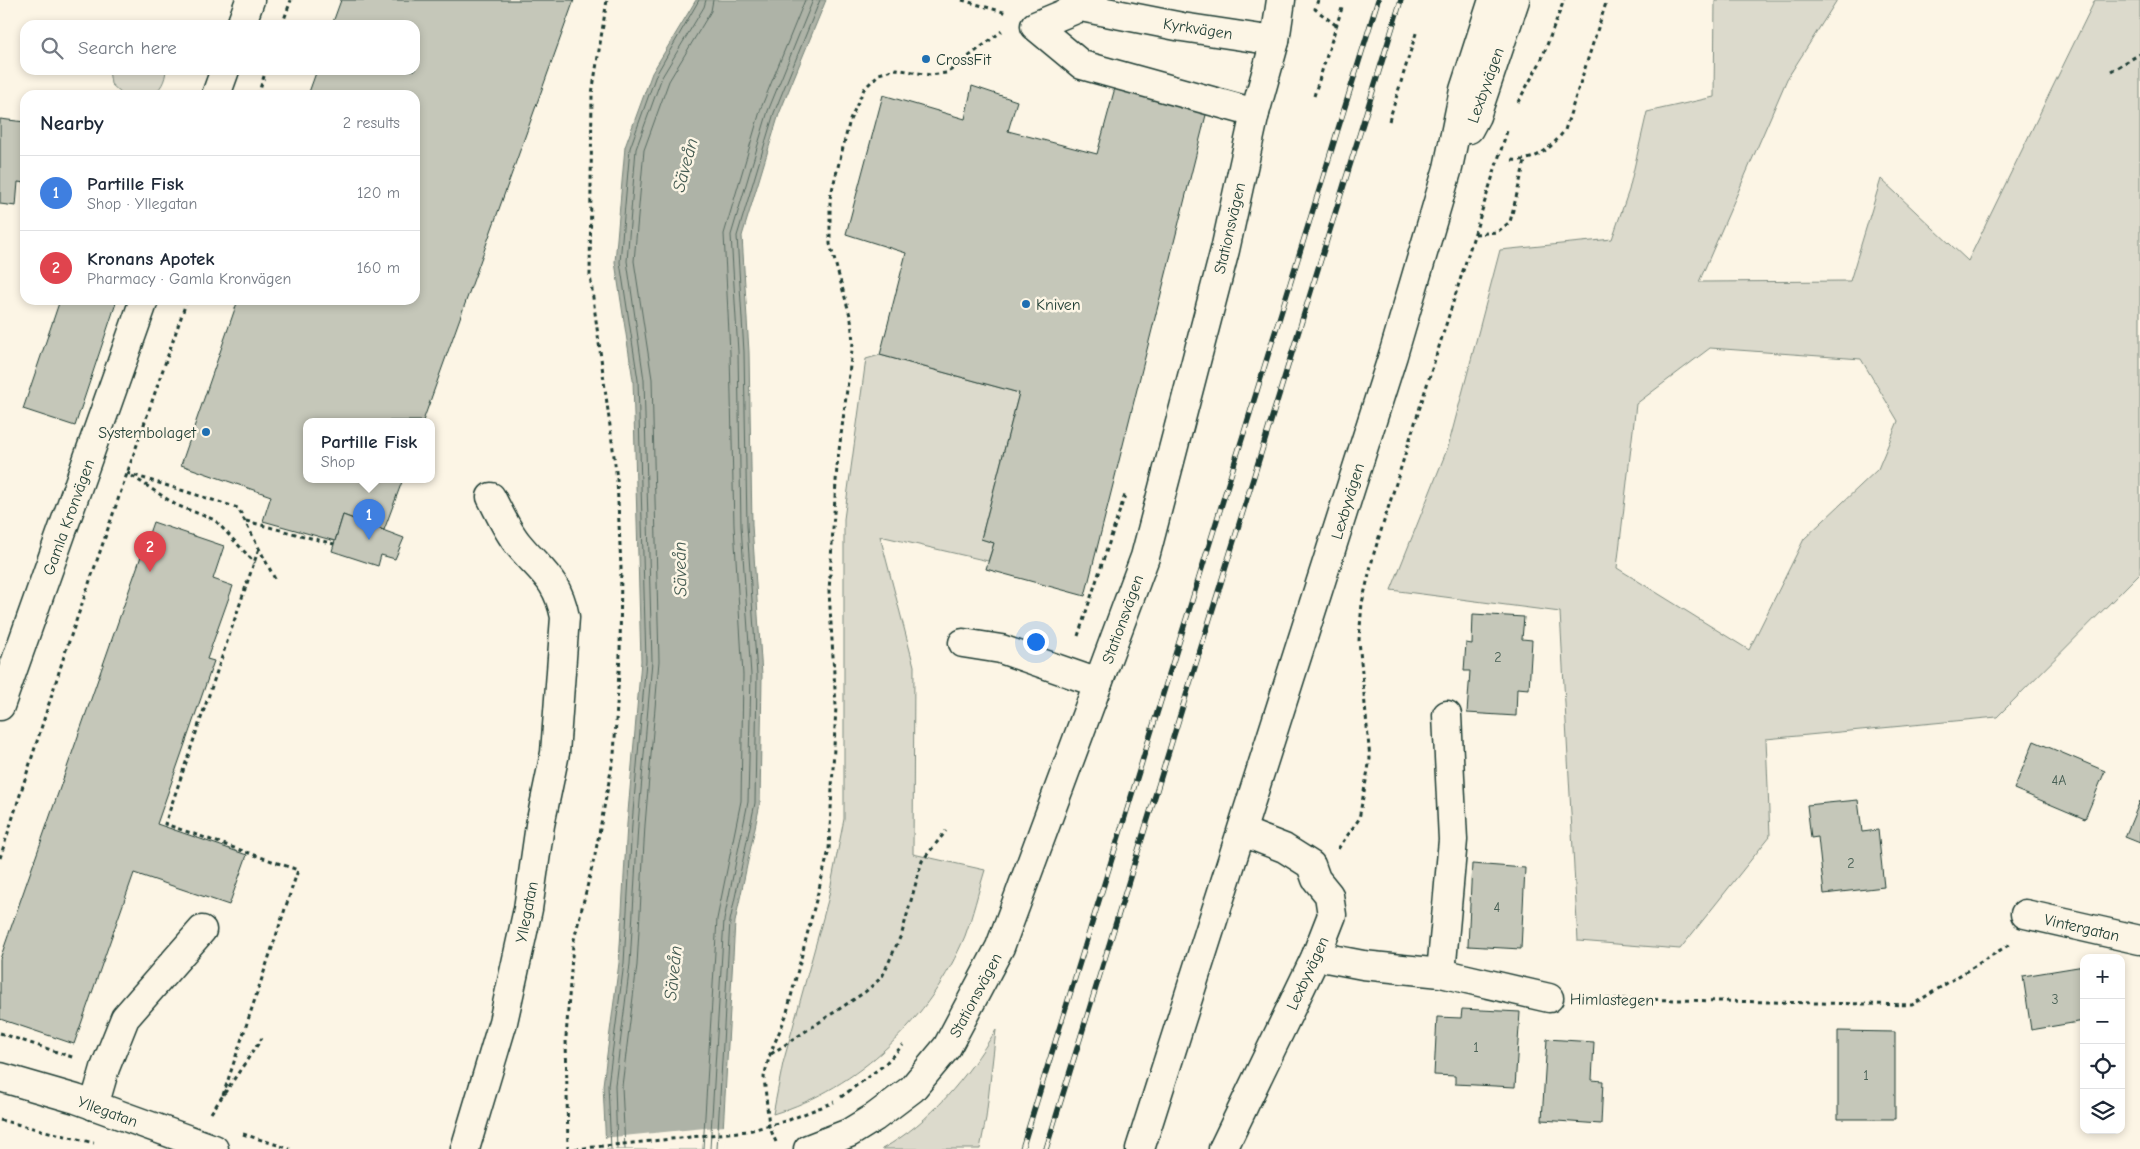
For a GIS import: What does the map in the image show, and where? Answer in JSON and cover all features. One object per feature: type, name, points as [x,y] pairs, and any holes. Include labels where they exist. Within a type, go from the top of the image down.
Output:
[{"type":"street","points":[[243,20],[250,0]]},
{"type":"street","name":"Stationsvägen","points":[[808,1149],[849,1134],[875,1118],[912,1089],[947,1047],[1000,947],[1145,557],[1225,250],[1255,113],[1275,41],[1282,0]]},
{"type":"street","name":"Lexbyvägen","points":[[1140,1149],[1243,832],[1393,355],[1448,168],[1464,90],[1493,0]]},
{"type":"street","name":"Lexbyvägen","points":[[1448,168],[1476,116],[1514,0]]},
{"type":"street","name":"Kyrkvägen","points":[[1255,113],[1082,65],[1035,26],[1081,7],[1182,27],[1275,41]]},
{"type":"street","points":[[218,90],[223,75]]},
{"type":"street","name":"Gamla Kronvägen","points":[[0,706],[142,305]]},
{"type":"street","name":"Yllegatan","points":[[465,1149],[503,1022],[528,909],[540,825],[555,753],[565,617],[561,598],[550,578],[516,542],[491,497]]},
{"type":"street","points":[[963,643],[1001,649],[1098,682]]},
{"type":"street","points":[[1441,973],[1453,840],[1447,715]]},
{"type":"street","name":"Lexbyvägen","points":[[1223,1149],[1316,956],[1332,915],[1329,895],[1316,879],[1311,865],[1284,848],[1243,832]]},
{"type":"street","name":"Vintergatan","points":[[2037,917],[2140,940]]},
{"type":"street","points":[[94,1106],[105,1068],[125,1018],[202,930]]},
{"type":"street","name":"Himlastegen","points":[[1316,956],[1363,965],[1441,973],[1549,998]]},
{"type":"street","name":"Yllegatan","points":[[0,1076],[94,1106],[214,1149]]},
{"type":"path","points":[[284,20],[291,0]]},
{"type":"path","points":[[568,1149],[566,1037],[573,944],[595,855],[614,755],[620,655],[621,568],[617,479],[590,275],[592,94],[607,0]]},
{"type":"path","points":[[1318,0],[1315,9],[1337,26]]},
{"type":"path","points":[[1516,106],[1541,61],[1564,0]]},
{"type":"path","points":[[1512,160],[1525,161],[1541,154],[1555,143],[1565,130],[1607,0]]},
{"type":"path","points":[[1314,96],[1342,8]]},
{"type":"path","points":[[779,1149],[769,1126],[764,1077],[770,1054],[786,1016],[828,850],[836,706],[829,591],[837,466],[853,343],[850,319],[830,244],[830,198],[850,120],[864,89],[879,74],[896,69],[930,75],[946,73],[1006,28]]},
{"type":"path","points":[[1389,121],[1417,30]]},
{"type":"path","points":[[2111,71],[2140,54]]},
{"type":"path","points":[[260,90],[264,75]]},
{"type":"path","points":[[1316,879],[1359,819],[1364,802],[1370,759],[1358,640],[1362,603],[1374,552],[1509,124]]},
{"type":"path","points":[[1475,234],[1497,232],[1510,222],[1525,161]]},
{"type":"path","points":[[0,858],[65,653],[185,305]]},
{"type":"path","points":[[127,473],[238,508],[276,582]]},
{"type":"path","points":[[127,473],[176,505],[215,520],[255,562]]},
{"type":"path","points":[[1066,672],[1128,483]]},
{"type":"path","points":[[245,521],[334,544]]},
{"type":"path","points":[[223,1095],[298,870],[165,824],[259,548]]},
{"type":"path","points":[[770,1054],[865,992],[882,977],[902,933],[922,861],[946,831]]},
{"type":"path","name":"Himlastegen","points":[[1549,998],[1912,1005],[2037,917]]},
{"type":"path","points":[[0,1034],[105,1068]]},
{"type":"path","points":[[208,1118],[262,1038]]},
{"type":"path","points":[[575,1149],[748,1131],[789,1120],[834,1102],[884,1065],[909,1038]]},
{"type":"path","points":[[0,1120],[100,1144]]},
{"type":"path","points":[[238,1132],[290,1149]]},
{"type":"shaded area","points":[[1715,0],[1837,0],[1787,79],[1699,282],[1850,281],[1881,179],[1968,261],[2095,0],[2140,0],[2140,573],[1997,717],[1766,739],[1770,836],[1680,949],[1578,941],[1560,612],[1391,590],[1448,447],[1500,250],[1612,239],[1629,190],[1647,112],[1714,97]],"holes":[[[1710,348],[1861,359],[1898,421],[1878,469],[1804,539],[1749,650],[1617,568],[1636,404]]]},
{"type":"shaded area","points":[[110,75],[165,75],[158,90],[118,90],[111,84]]},
{"type":"shaded area","points":[[880,355],[1019,393],[981,539],[994,543],[988,561],[880,536],[914,666],[913,854],[985,870],[968,928],[951,966],[933,995],[912,1022],[863,1068],[834,1087],[805,1102],[773,1114],[783,1063],[828,900],[844,819],[844,519],[866,359]]},
{"type":"shaded area","points":[[996,1030],[986,1118],[980,1149],[882,1149],[900,1138],[932,1112],[973,1065]]},
{"type":"water","name":"Säveån","points":[[696,0],[826,0],[779,114],[742,236],[749,352],[752,525],[762,675],[760,804],[735,922],[722,1149],[606,1149],[603,1085],[619,963],[627,824],[641,661],[633,380],[615,262],[625,147],[652,73]]},
{"type":"pier","points":[[725,1126],[724,1149],[604,1149],[603,1138]]},
{"type":"building","points":[[341,0],[574,0],[424,418],[303,418],[303,483],[402,483],[384,530],[343,515],[335,541],[263,521],[271,496],[181,465],[236,305],[420,305],[420,90],[310,90],[315,75],[420,75],[420,20],[334,20]]},
{"type":"building","name":"Kniven","points":[[1116,84],[1208,107],[1085,596],[986,569],[994,543],[981,539],[1019,393],[880,355],[906,253],[846,234],[883,95],[965,119],[972,86],[1017,101],[1008,131],[1097,154]]},
{"type":"building","points":[[0,119],[20,121],[20,182],[18,182],[16,206],[0,204]]},
{"type":"building","points":[[58,305],[115,305],[75,426],[23,409]]},
{"type":"building","points":[[343,515],[404,538],[395,559],[381,555],[378,566],[332,551]]},
{"type":"building","points":[[153,522],[224,546],[213,579],[233,586],[207,659],[214,661],[157,824],[247,855],[229,905],[134,873],[74,1044],[0,1019],[0,959]]},
{"type":"building","points":[[1473,614],[1524,617],[1522,639],[1532,640],[1529,689],[1517,688],[1516,716],[1467,713],[1470,671],[1464,671],[1466,643],[1472,644]]},
{"type":"building","points":[[2034,741],[2105,771],[2085,819],[2014,789]]},
{"type":"building","points":[[1858,800],[1862,832],[1878,830],[1884,887],[1824,894],[1818,837],[1811,838],[1807,805]]},
{"type":"building","points":[[2140,801],[2140,843],[2125,837]]},
{"type":"building","points":[[1472,864],[1525,868],[1521,949],[1468,946]]},
{"type":"building","points":[[2080,967],[2080,1022],[2031,1030],[2023,976]]},
{"type":"building","points":[[1462,1009],[1520,1012],[1515,1087],[1455,1084],[1455,1076],[1434,1075],[1437,1017],[1461,1018]]},
{"type":"building","points":[[1838,1031],[1895,1032],[1895,1119],[1838,1119]]},
{"type":"building","points":[[1547,1039],[1594,1042],[1592,1080],[1603,1081],[1601,1124],[1542,1120]]},
{"type":"railway","points":[[1022,1149],[1378,0]]},
{"type":"railway","points":[[1046,1149],[1401,0]]},
{"type":"place","name":"CrossFit","points":[[926,59]]},
{"type":"place","name":"Kniven","points":[[1026,304]]},
{"type":"place","name":"Systembolaget","points":[[206,432]]},
{"type":"place","name":"Partille Fisk","points":[[369,540]]},
{"type":"place","name":"Kronans Apotek","points":[[150,572]]}]
